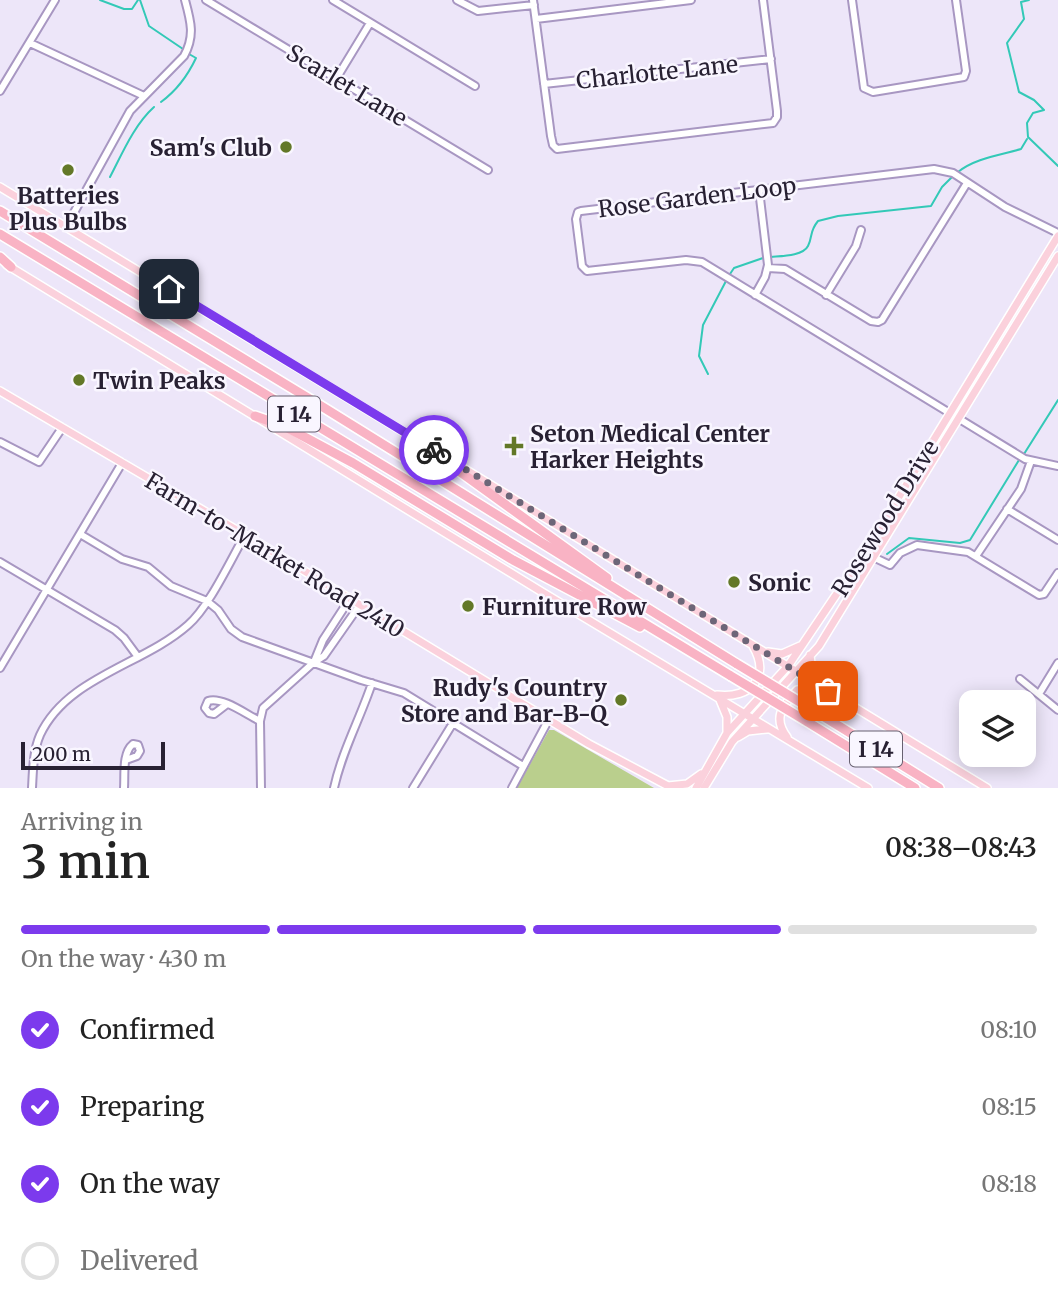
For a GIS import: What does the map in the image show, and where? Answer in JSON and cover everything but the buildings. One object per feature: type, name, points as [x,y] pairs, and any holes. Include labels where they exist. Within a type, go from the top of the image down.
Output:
[{"type":"highway","name":"I 14","points":[[0,211],[939,788]]},
{"type":"highway","name":"I 14","points":[[0,234],[915,788]]},
{"type":"highway","points":[[0,259],[11,267]]},
{"type":"highway","points":[[255,416],[268,418],[310,439],[524,566],[647,631],[665,636]]},
{"type":"highway","points":[[435,451],[586,562],[623,594]]},
{"type":"main road","points":[[0,187],[987,788]]},
{"type":"main road","name":"Rosewood Drive","points":[[695,788],[788,666],[869,546],[1058,235]]},
{"type":"main road","name":"Rosewood Drive","points":[[704,788],[707,774],[727,733],[748,716],[818,646],[1058,256]]},
{"type":"main road","points":[[11,267],[868,788]]},
{"type":"main road","name":"Farm-to-Market Road 2410","points":[[0,391],[549,719],[670,787]]},
{"type":"main road","points":[[764,651],[782,654],[803,643]]},
{"type":"main road","points":[[717,697],[739,695],[754,685],[762,670],[760,657],[753,644]]},
{"type":"main road","points":[[810,655],[812,672],[825,689]]},
{"type":"main road","points":[[791,742],[780,728],[779,717],[788,701],[797,690],[825,689]]},
{"type":"main road","points":[[717,697],[727,718],[727,733]]},
{"type":"main road","points":[[732,741],[748,731],[769,729]]},
{"type":"main road","points":[[670,787],[707,774],[710,788]]},
{"type":"street","points":[[0,91],[55,0]]},
{"type":"street","points":[[66,227],[131,111],[184,56],[190,45],[192,28],[186,0]]},
{"type":"street","name":"Scarlet Lane","points":[[206,0],[488,170]]},
{"type":"street","points":[[332,0],[475,86]]},
{"type":"street","points":[[457,0],[478,11],[534,2],[553,145],[557,149],[774,123],[777,111],[763,0]]},
{"type":"street","points":[[536,19],[691,0]]},
{"type":"street","points":[[853,0],[864,88],[873,92],[964,77],[966,71],[956,0]]},
{"type":"street","points":[[336,79],[370,23]]},
{"type":"street","points":[[30,43],[144,96]]},
{"type":"street","name":"Charlotte Lane","points":[[544,84],[771,59]]},
{"type":"street","name":"Rose Garden Loop","points":[[1031,461],[708,265],[695,260],[587,271],[582,266],[576,219],[581,211],[934,169],[953,173],[1058,235]]},
{"type":"street","points":[[768,268],[785,270],[871,321],[878,322],[882,320],[967,183]]},
{"type":"street","points":[[755,295],[768,268],[759,190]]},
{"type":"street","points":[[826,295],[856,246],[860,230]]},
{"type":"street","points":[[0,442],[38,462],[62,428]]},
{"type":"street","points":[[976,556],[1026,480],[1031,461],[1058,466]]},
{"type":"street","points":[[0,668],[122,463]]},
{"type":"street","points":[[1007,509],[1058,540]]},
{"type":"street","points":[[80,534],[122,559],[148,567],[171,586],[207,601],[218,610],[231,629],[242,637],[404,693],[523,765]]},
{"type":"street","points":[[32,788],[35,752],[40,735],[56,711],[80,691],[186,628],[207,601],[245,535]]},
{"type":"street","points":[[873,557],[890,565],[900,553],[917,545],[968,552],[1039,595],[1044,594],[1058,573]]},
{"type":"street","points":[[0,562],[116,630],[138,657]]},
{"type":"street","points":[[313,663],[323,640],[349,600]]},
{"type":"street","points":[[261,788],[260,721],[263,708],[324,656],[359,606]]},
{"type":"street","points":[[1039,694],[1058,663]]},
{"type":"street","points":[[1020,679],[1058,710]]},
{"type":"street","points":[[334,788],[344,749],[362,712],[372,683]]},
{"type":"street","points":[[227,704],[260,721]]},
{"type":"street","points":[[512,788],[549,719]]},
{"type":"street","points":[[413,788],[453,723]]},
{"type":"street","points":[[124,788],[126,760]]},
{"type":"green space","points":[[549,730],[554,730],[654,788],[517,788]]},
{"type":"waterway","points":[[100,0],[124,9],[132,9],[138,0]]},
{"type":"waterway","points":[[140,0],[149,26],[183,49]]},
{"type":"waterway","points":[[1029,0],[1021,2],[1024,19],[1007,43],[1019,92],[1034,100],[1044,110],[1033,113],[1027,123],[1028,137],[1058,166]]},
{"type":"waterway","points":[[161,102],[177,88],[189,71],[196,58],[189,54]]},
{"type":"waterway","points":[[110,177],[134,131],[154,107]]},
{"type":"waterway","points":[[958,172],[980,160],[1021,149],[1027,139]]},
{"type":"waterway","points":[[771,257],[802,252],[808,246],[818,221],[838,216],[931,206],[942,187],[952,177]]},
{"type":"waterway","points":[[730,274],[734,268],[763,258]]},
{"type":"waterway","points":[[708,374],[699,356],[703,325],[726,281]]},
{"type":"waterway","points":[[1024,454],[1058,400]]},
{"type":"waterway","points":[[887,554],[909,538],[960,543],[970,540],[1019,460]]},
{"type":"way so far","points":[[434,450],[828,691]]},
{"type":"place","name":"Sam's Club","points":[[286,147]]},
{"type":"place","name":"Batteries Plus Bulbs","points":[[68,170]]},
{"type":"place","name":"Twin Peaks","points":[[79,380]]},
{"type":"place","name":"Seton Medical Center Harker Heights","points":[[514,446]]},
{"type":"place","name":"Sonic","points":[[734,582]]},
{"type":"place","name":"Furniture Row","points":[[468,606]]},
{"type":"place","name":"Rudy's Country Store and Bar-B-Q","points":[[621,700]]},
{"type":"route","points":[[169,289],[434,450]]}]
